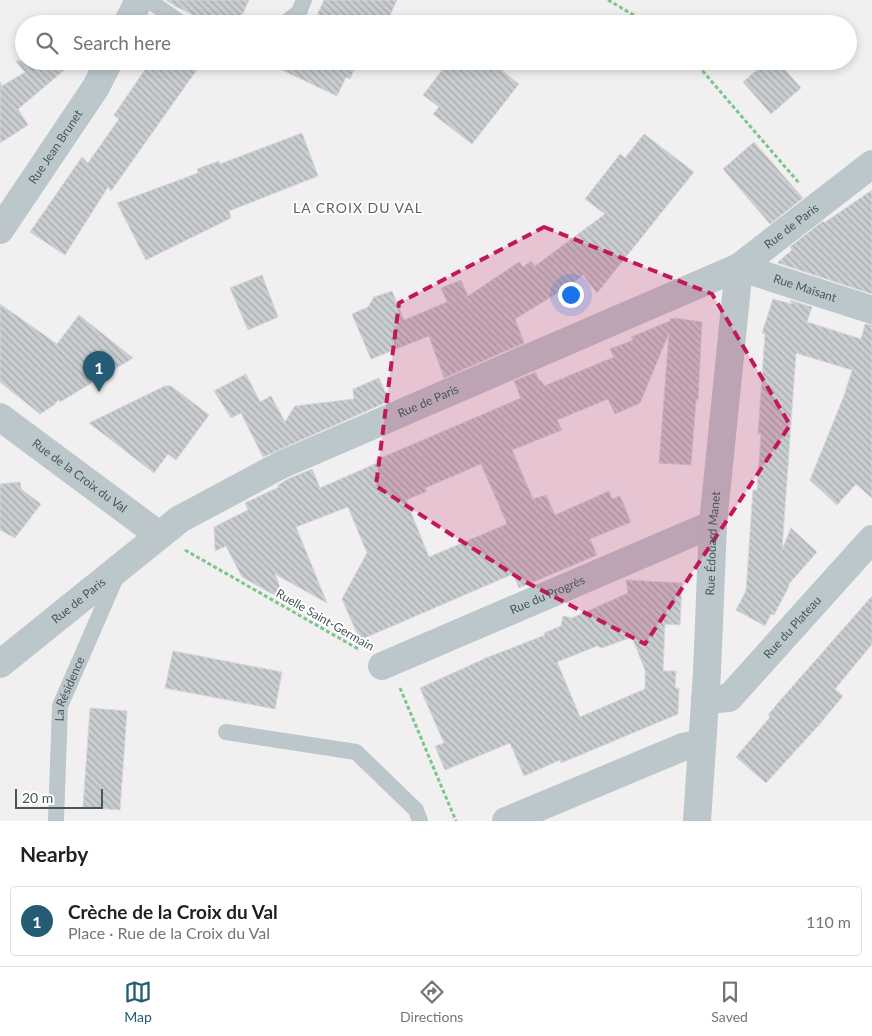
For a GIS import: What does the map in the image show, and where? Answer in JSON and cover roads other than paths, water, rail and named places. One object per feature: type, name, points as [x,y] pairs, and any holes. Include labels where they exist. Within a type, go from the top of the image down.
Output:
[{"type":"street","points":[[132,15],[139,0]]},
{"type":"street","name":"Rue Jean Brunet","points":[[0,230],[96,87],[104,70]]},
{"type":"street","name":"Rue de Paris","points":[[0,664],[180,519],[281,465],[739,267],[872,164]]},
{"type":"street","name":"Rue Maisant","points":[[739,267],[872,310]]},
{"type":"street","name":"Rue Édouard Manet","points":[[697,821],[713,524],[739,267]]},
{"type":"street","name":"Rue de la Croix du Val","points":[[0,417],[159,535]]},
{"type":"street","name":"Rue du Progrès","points":[[382,666],[713,524]]},
{"type":"street","name":"Rue du Plateau","points":[[705,700],[729,698],[872,539]]},
{"type":"street","points":[[506,821],[683,747],[702,743]]},
{"type":"lane","points":[[148,0],[170,15]]},
{"type":"lane","points":[[295,15],[299,12],[304,0]]},
{"type":"lane","name":"La Résidence","points":[[56,821],[60,706],[121,566]]},
{"type":"lane","points":[[226,732],[356,752],[416,810],[420,821]]},
{"type":"place","name":"Crèche de la Croix du Val","points":[[99,392]]},
{"type":"district","name":"LA CROIX DU VAL","points":[[358,208]]}]
